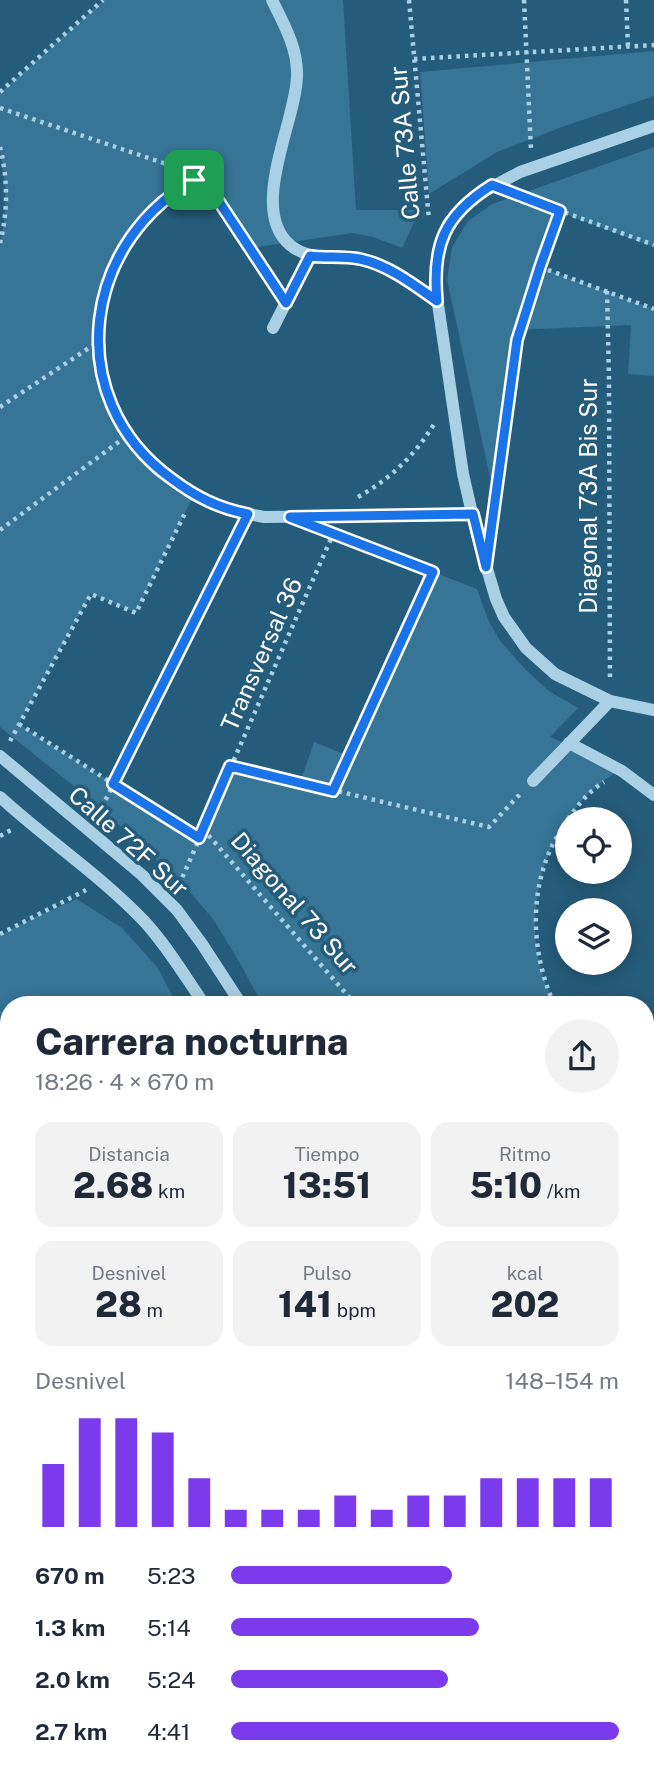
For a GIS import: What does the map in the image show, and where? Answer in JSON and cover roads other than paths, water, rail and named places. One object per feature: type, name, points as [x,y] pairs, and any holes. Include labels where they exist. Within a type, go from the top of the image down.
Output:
[{"type":"street","points":[[272,0],[290,39],[298,76],[272,200],[272,217],[279,232],[295,249],[310,256],[344,257],[379,265],[437,301]]},
{"type":"street","points":[[654,126],[532,168],[492,185],[464,205],[448,224],[438,251],[435,284],[463,474],[503,617],[533,655],[555,674],[610,701],[654,710]]},
{"type":"street","points":[[273,328],[310,256]]},
{"type":"street","points":[[141,452],[158,469],[194,495],[228,510],[264,517],[473,514]]},
{"type":"street","points":[[533,781],[610,701]]},
{"type":"street","points":[[569,743],[622,771],[654,795]]},
{"type":"street","name":"Calle 72F Sur","points":[[0,757],[142,876],[170,904],[202,944],[236,996]]},
{"type":"street","name":"Calle 72F Sur","points":[[0,797],[102,882],[144,922],[174,959],[199,996]]}]
